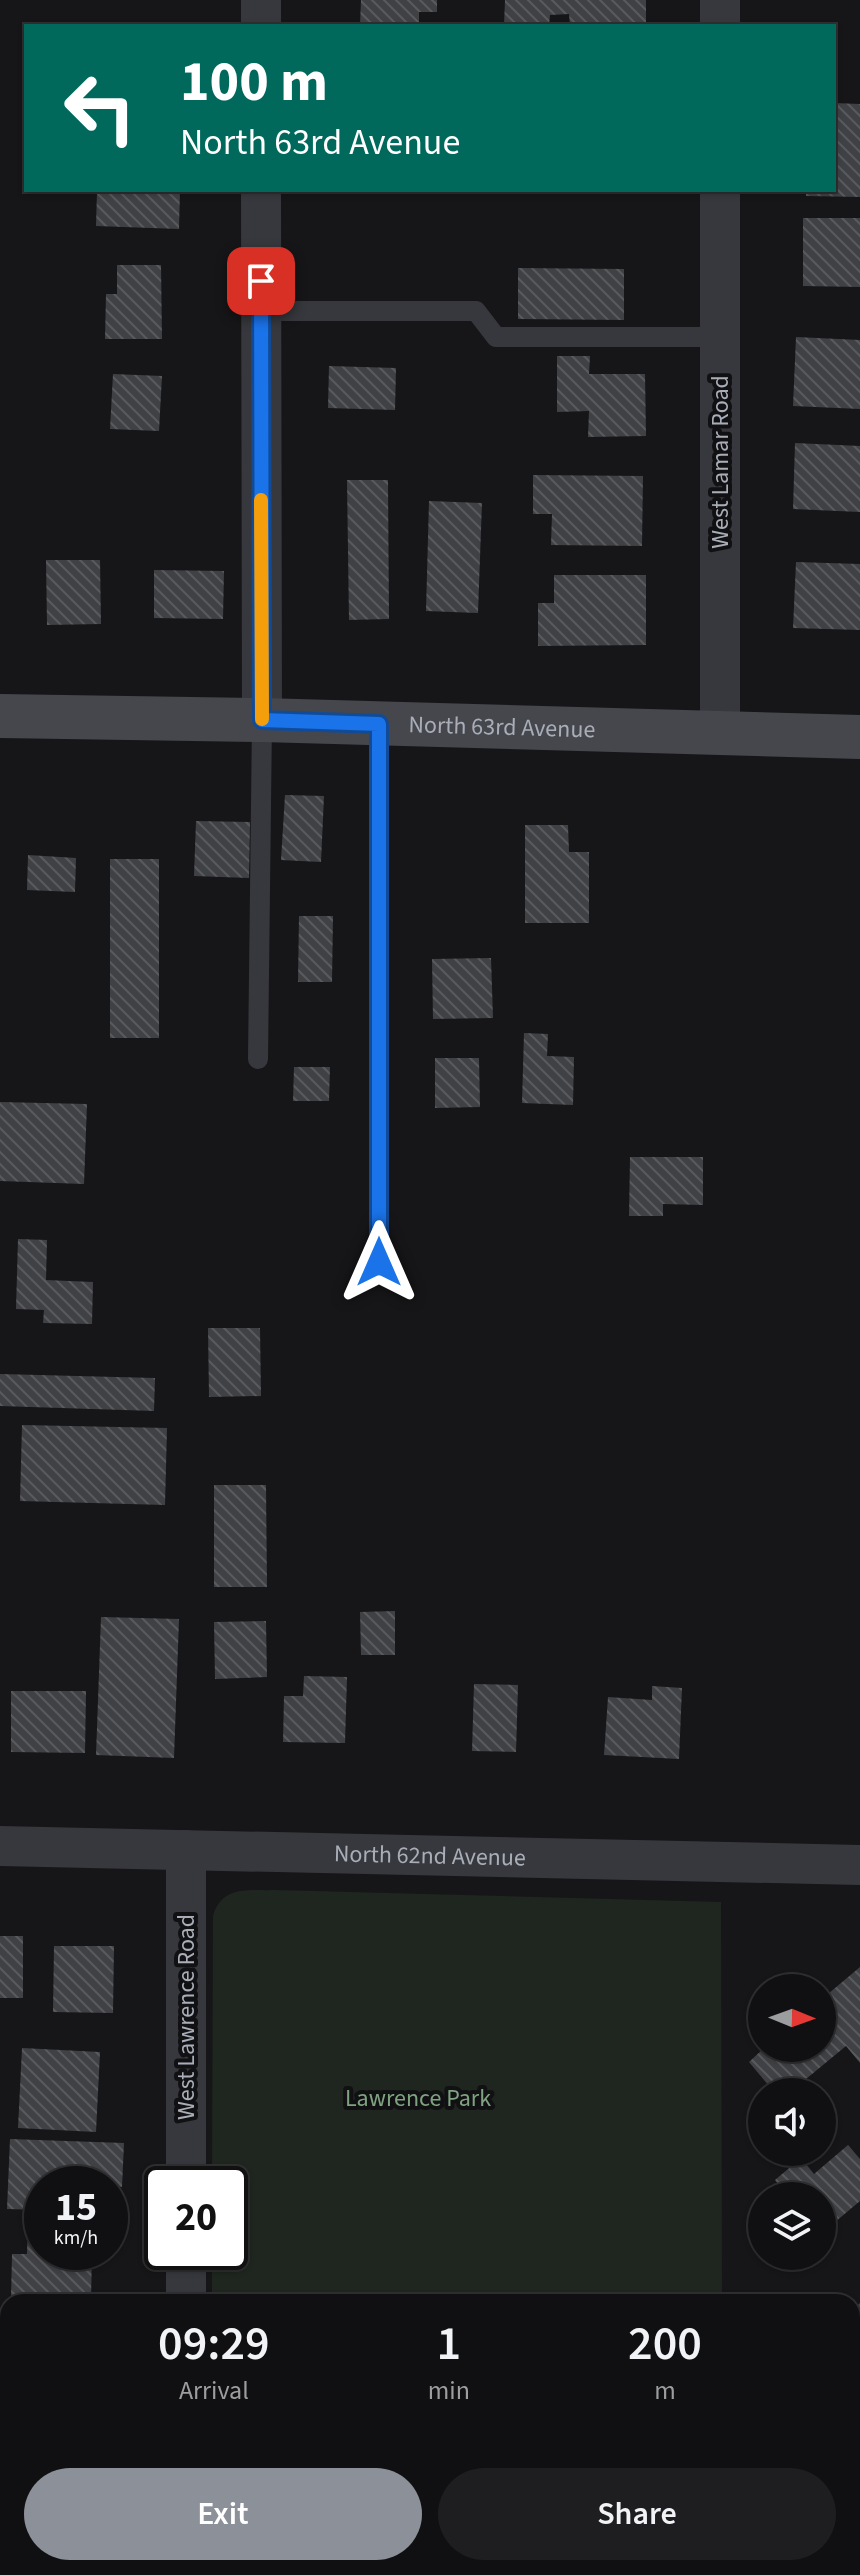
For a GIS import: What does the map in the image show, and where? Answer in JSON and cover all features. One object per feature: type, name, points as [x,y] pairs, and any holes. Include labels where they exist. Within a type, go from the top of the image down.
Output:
[{"type":"street","points":[[261,0],[261,24]]},
{"type":"street","points":[[720,0],[720,24]]},
{"type":"street","points":[[261,192],[262,720]]},
{"type":"street","name":"West Lamar Road","points":[[720,192],[720,734]]},
{"type":"street","name":"North 63rd Avenue","points":[[0,716],[860,737]]},
{"type":"street","name":"North 62nd Avenue","points":[[0,1846],[860,1865]]},
{"type":"street","name":"West Lawrence Road","points":[[186,1850],[186,2166]]},
{"type":"street","points":[[186,2270],[186,2294]]},
{"type":"lane","points":[[261,311],[476,311],[496,337],[720,337]]},
{"type":"lane","points":[[258,1059],[262,720]]},
{"type":"lane","points":[[379,724],[379,1262]]},
{"type":"green space","name":"Lawrence Park","points":[[275,1890],[721,1902],[722,2294],[212,2294],[212,2270],[248,2270],[248,2166],[212,2166],[213,1916],[223,1899],[238,1892]]},
{"type":"building","points":[[361,0],[437,0],[437,12],[419,12],[419,24],[360,24]]},
{"type":"building","points":[[505,0],[646,0],[646,24],[570,24],[569,14],[550,15],[549,24],[504,24]]},
{"type":"building","points":[[836,103],[860,104],[860,197],[806,196],[806,192],[836,192]]},
{"type":"building","points":[[97,192],[180,192],[179,229],[96,226]]},
{"type":"building","points":[[803,218],[860,218],[860,287],[803,286]]},
{"type":"building","points":[[117,265],[161,265],[162,339],[105,339],[106,294],[117,294]]},
{"type":"building","points":[[518,268],[624,269],[624,320],[518,319]]},
{"type":"building","points":[[796,337],[860,340],[860,409],[793,406]]},
{"type":"building","points":[[557,356],[590,356],[589,374],[645,374],[646,436],[588,437],[589,411],[557,412]]},
{"type":"building","points":[[329,366],[396,368],[395,410],[328,408]]},
{"type":"building","points":[[113,374],[162,376],[159,431],[110,429]]},
{"type":"building","points":[[795,443],[860,446],[860,512],[793,509]]},
{"type":"building","points":[[533,475],[643,476],[642,546],[551,545],[552,514],[533,514]]},
{"type":"building","points":[[347,480],[388,480],[389,619],[349,620]]},
{"type":"building","points":[[429,501],[482,503],[478,613],[426,611]]},
{"type":"building","points":[[46,560],[100,560],[101,624],[47,625]]},
{"type":"building","points":[[796,562],[860,564],[860,630],[793,628]]},
{"type":"building","points":[[154,570],[224,571],[223,619],[154,618]]},
{"type":"building","points":[[554,575],[646,575],[646,645],[538,646],[538,603],[554,603]]},
{"type":"building","points":[[285,795],[324,796],[321,862],[281,860]]},
{"type":"building","points":[[196,821],[250,822],[249,878],[194,876]]},
{"type":"building","points":[[525,825],[568,825],[569,852],[589,852],[589,923],[525,923]]},
{"type":"building","points":[[28,855],[76,858],[75,892],[27,890]]},
{"type":"building","points":[[110,859],[159,859],[159,1038],[110,1038]]},
{"type":"building","points":[[299,916],[333,916],[332,982],[298,982]]},
{"type":"building","points":[[491,958],[493,1018],[433,1019],[432,959]]},
{"type":"building","points":[[524,1033],[548,1034],[547,1056],[574,1057],[573,1105],[522,1103]]},
{"type":"building","points":[[435,1058],[479,1058],[480,1107],[435,1108]]},
{"type":"building","points":[[294,1067],[330,1067],[329,1101],[293,1101]]},
{"type":"building","points":[[0,1102],[87,1104],[84,1184],[0,1181]]},
{"type":"building","points":[[630,1157],[703,1157],[703,1205],[663,1204],[663,1216],[629,1216]]},
{"type":"building","points":[[18,1239],[47,1240],[46,1280],[93,1282],[92,1324],[43,1323],[44,1310],[16,1309]]},
{"type":"building","points":[[208,1328],[260,1328],[261,1396],[209,1397]]},
{"type":"building","points":[[0,1374],[155,1378],[154,1411],[0,1406]]},
{"type":"building","points":[[22,1425],[167,1428],[165,1505],[20,1501]]},
{"type":"building","points":[[214,1485],[266,1485],[267,1587],[214,1587]]},
{"type":"building","points":[[395,1611],[395,1655],[361,1655],[360,1612]]},
{"type":"building","points":[[101,1617],[179,1619],[174,1758],[96,1755]]},
{"type":"building","points":[[266,1621],[267,1677],[215,1679],[214,1622]]},
{"type":"building","points":[[304,1676],[347,1677],[345,1743],[283,1742],[284,1696],[303,1696]]},
{"type":"building","points":[[474,1684],[518,1685],[516,1752],[472,1751]]},
{"type":"building","points":[[652,1686],[682,1688],[679,1759],[604,1755],[608,1697],[652,1700]]},
{"type":"building","points":[[11,1691],[86,1691],[85,1753],[11,1752]]},
{"type":"building","points":[[0,1936],[23,1936],[23,1998],[0,1998]]},
{"type":"building","points":[[54,1946],[114,1946],[113,2013],[53,2012]]},
{"type":"building","points":[[860,1967],[860,2063],[846,2046],[836,2054],[836,1987]]},
{"type":"building","points":[[22,2048],[100,2052],[96,2132],[18,2128]]},
{"type":"building","points":[[749,2062],[827,2062],[807,2078],[762,2078]]},
{"type":"building","points":[[10,2139],[124,2143],[123,2166],[24,2166],[24,2209],[7,2209]]},
{"type":"building","points":[[848,2145],[860,2159],[860,2201],[836,2221],[836,2182],[775,2180],[792,2166],[808,2166],[814,2174],[823,2166],[836,2166],[836,2155]]},
{"type":"building","points":[[12,2254],[24,2254],[24,2270],[92,2270],[91,2294],[11,2294]]},
{"type":"slow traffic","points":[[261,500],[262,719]]},
{"type":"route","points":[[261,281],[262,720],[379,724],[379,1262]]}]
